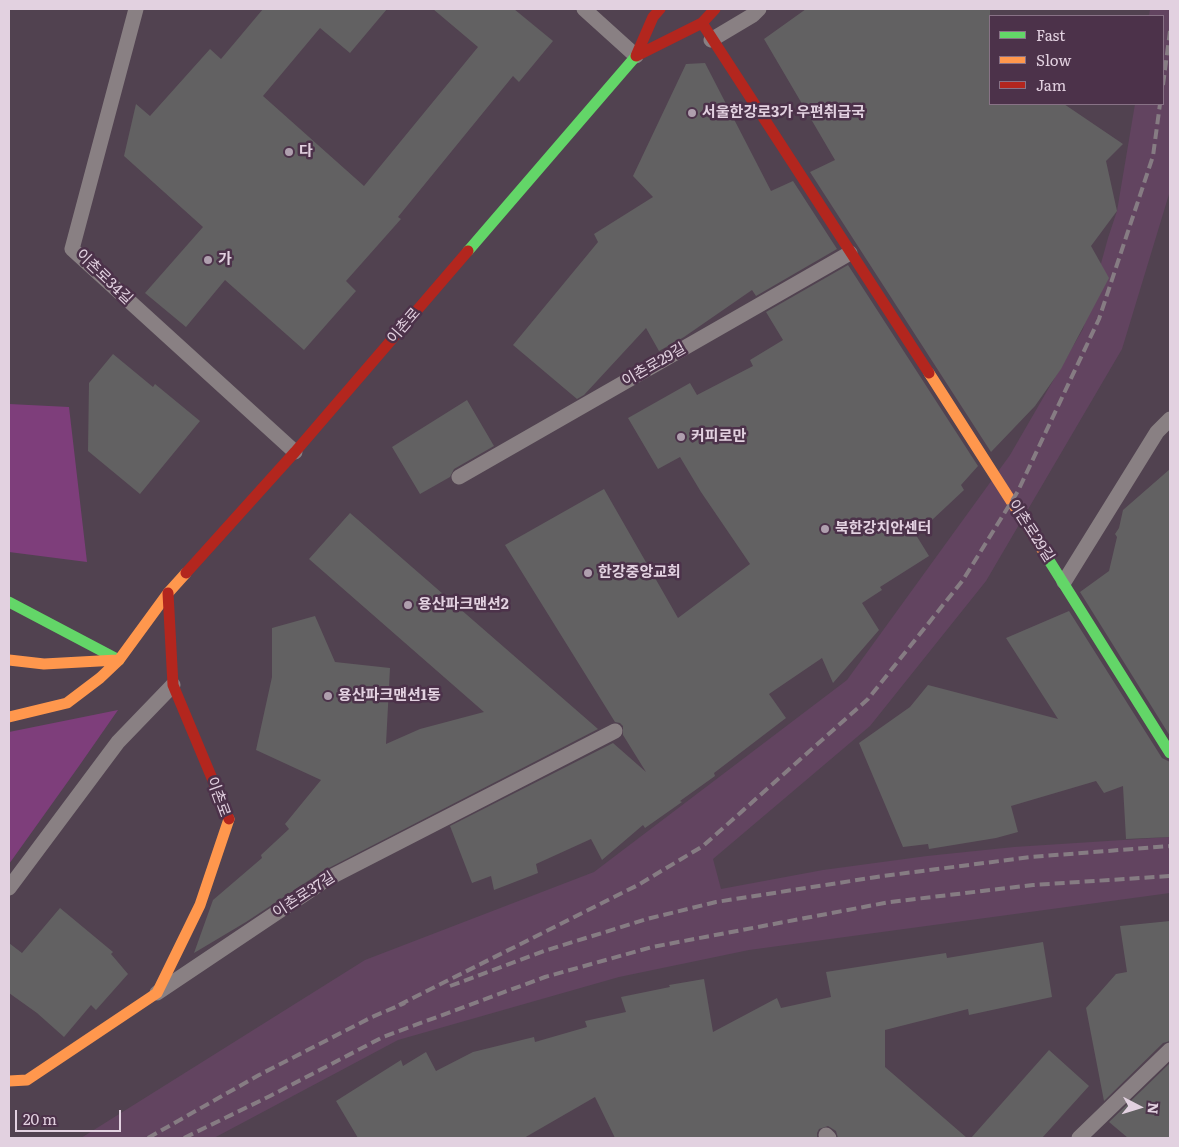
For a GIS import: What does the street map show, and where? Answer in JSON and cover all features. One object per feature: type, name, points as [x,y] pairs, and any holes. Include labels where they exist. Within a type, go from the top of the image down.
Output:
[{"type":"street","name":"이촌로34길","points":[[136,9],[72,249],[295,452]]},
{"type":"street","points":[[584,9],[636,56]]},
{"type":"street","name":"이촌로","points":[[9,717],[68,703],[100,678],[119,660],[168,593],[295,452],[636,56],[653,16],[660,9]]},
{"type":"street","name":"이촌로","points":[[636,56],[702,23],[715,9]]},
{"type":"street","points":[[711,40],[753,15],[759,9]]},
{"type":"street","name":"이촌로29길","points":[[702,23],[711,40],[1064,582],[1170,753]]},
{"type":"street","name":"이촌로29길","points":[[459,477],[850,253]]},
{"type":"street","name":"이촌로29길","points":[[1064,582],[1157,432],[1170,419]]},
{"type":"street","name":"이촌로","points":[[157,993],[200,905],[229,820],[173,685],[168,593]]},
{"type":"street","points":[[9,602],[119,660]]},
{"type":"street","points":[[9,660],[44,664],[119,660]]},
{"type":"street","points":[[9,888],[118,742],[173,685]]},
{"type":"street","name":"이촌로37길","points":[[9,1081],[27,1080],[327,879],[615,731]]},
{"type":"street","points":[[1086,1136],[1170,1050]]},
{"type":"shaded area","points":[[1150,9],[1170,9],[1170,191],[1122,349],[986,581],[870,726],[713,859],[721,889],[823,870],[927,856],[1014,847],[1170,837],[1170,893],[749,950],[619,977],[398,1040],[214,1138],[81,1138],[365,960],[594,872],[847,680],[1010,455],[1083,329],[1117,211],[1135,105],[1164,105],[1164,15],[1149,15]]},
{"type":"shaded area","points":[[9,404],[69,407],[87,562],[9,552]]},
{"type":"shaded area","points":[[118,710],[79,766],[9,864],[9,732]]},
{"type":"building","points":[[263,9],[387,9],[350,53],[320,28],[263,96],[364,186],[478,47],[433,9],[514,9],[553,41],[519,82],[513,76],[398,217],[401,219],[346,281],[356,291],[304,350],[225,280],[186,327],[145,293],[203,227],[124,156],[136,104],[150,116],[210,49],[221,59]]},
{"type":"building","points":[[806,9],[990,9],[989,105],[1065,105],[1123,144],[1106,161],[1117,211],[1091,246],[1109,278],[1061,369],[1035,406],[991,452],[810,172],[835,160],[764,39]]},
{"type":"building","points":[[705,63],[771,191],[793,181],[837,249],[756,296],[752,290],[684,337],[659,351],[646,328],[584,395],[577,399],[513,345],[598,242],[594,234],[653,197],[633,176],[686,64]]},
{"type":"building","points":[[848,265],[978,466],[961,485],[964,490],[916,535],[929,556],[880,587],[882,590],[862,603],[879,630],[833,683],[822,658],[769,694],[786,718],[714,773],[715,776],[680,801],[682,802],[645,828],[643,825],[602,860],[591,839],[536,864],[538,873],[494,890],[491,876],[472,883],[450,826],[613,743],[646,772],[623,735],[623,726],[615,722],[505,545],[604,489],[678,618],[750,564],[701,492],[680,457],[658,469],[628,418],[690,383],[697,395],[753,366],[750,360],[783,340],[766,312]]},
{"type":"building","points":[[113,354],[153,387],[155,384],[200,421],[140,494],[88,451],[89,383]]},
{"type":"building","points":[[467,400],[494,446],[454,469],[450,477],[420,494],[392,447]]},
{"type":"building","points":[[1170,469],[1170,736],[1080,592],[1109,571],[1117,537],[1115,534],[1119,528],[1123,510]]},
{"type":"building","points":[[350,513],[598,729],[323,871],[246,922],[194,953],[213,900],[262,858],[261,855],[289,829],[285,824],[321,780],[256,750],[272,677],[272,628],[315,616],[335,662],[390,668],[386,744],[420,729],[484,712],[309,559]]},
{"type":"building","points":[[1069,611],[1162,758],[1170,762],[1170,837],[1126,839],[1123,786],[1104,793],[1096,781],[1011,806],[1018,832],[996,838],[929,849],[928,844],[903,847],[859,743],[910,707],[928,685],[1058,719],[1006,638]]},
{"type":"building","points":[[60,908],[113,952],[111,954],[128,974],[96,1010],[91,1005],[64,1037],[37,1013],[9,993],[9,943],[22,953]]},
{"type":"building","points":[[1170,921],[1170,1041],[1163,1043],[1104,1101],[1086,1008],[1116,974],[1127,972],[1120,926]]},
{"type":"building","points":[[1043,942],[1052,997],[969,1015],[968,1009],[885,1030],[885,1067],[967,1138],[838,1138],[836,1131],[828,1126],[819,1129],[817,1138],[615,1138],[595,1097],[524,1138],[358,1138],[336,1101],[401,1060],[403,1066],[426,1052],[436,1071],[473,1052],[534,1037],[535,1042],[587,1027],[585,1021],[626,1012],[621,997],[670,987],[669,985],[704,979],[713,1032],[777,998],[781,1008],[831,997],[826,972],[946,953],[947,958]]},
{"type":"building","points":[[1049,1050],[1089,1086],[1042,1138],[971,1138]]},
{"type":"building","points":[[1170,1063],[1170,1138],[1128,1138],[1109,1122]]},
{"type":"railway","points":[[1164,77],[1170,31]]},
{"type":"railway","points":[[399,1005],[638,885],[703,846],[868,699],[963,580],[1018,491],[1099,319],[1153,156],[1160,105]]},
{"type":"railway","points":[[450,986],[544,951],[647,919],[716,902],[883,876],[1031,857],[1170,846]]},
{"type":"railway","points":[[184,1138],[383,1037],[545,977],[652,947],[890,902],[1033,885],[1170,876]]},
{"type":"railway","points":[[148,1138],[259,1075],[372,1017],[405,1003]]},
{"type":"traffic: fast","points":[[468,251],[636,56]]},
{"type":"traffic: fast","points":[[1045,554],[1170,753]]},
{"type":"traffic: fast","points":[[9,602],[119,660]]},
{"type":"traffic: slow","points":[[929,373],[1045,554]]},
{"type":"traffic: slow","points":[[9,717],[67,703],[100,678],[119,660],[168,593],[186,573]]},
{"type":"traffic: slow","points":[[9,660],[44,664],[117,660]]},
{"type":"traffic: slow","points":[[9,1081],[27,1080],[157,993],[200,905],[229,819]]},
{"type":"traffic: jam","points":[[660,9],[653,17],[636,56],[702,23],[715,9]]},
{"type":"traffic: jam","points":[[702,23],[929,373]]},
{"type":"traffic: jam","points":[[186,573],[295,452],[468,251]]},
{"type":"traffic: jam","points":[[168,593],[173,685],[229,819]]},
{"type":"place","name":"서울한강로3가 우편취급국","points":[[692,113]]},
{"type":"place","name":"다","points":[[289,152]]},
{"type":"place","name":"가","points":[[208,260]]},
{"type":"place","name":"커피로만","points":[[681,437]]},
{"type":"place","name":"북한강치안센터","points":[[825,529]]},
{"type":"place","name":"한강중앙교회","points":[[588,573]]},
{"type":"place","name":"용산파크맨션2","points":[[408,605]]},
{"type":"place","name":"용산파크맨션1동","points":[[328,696]]}]
